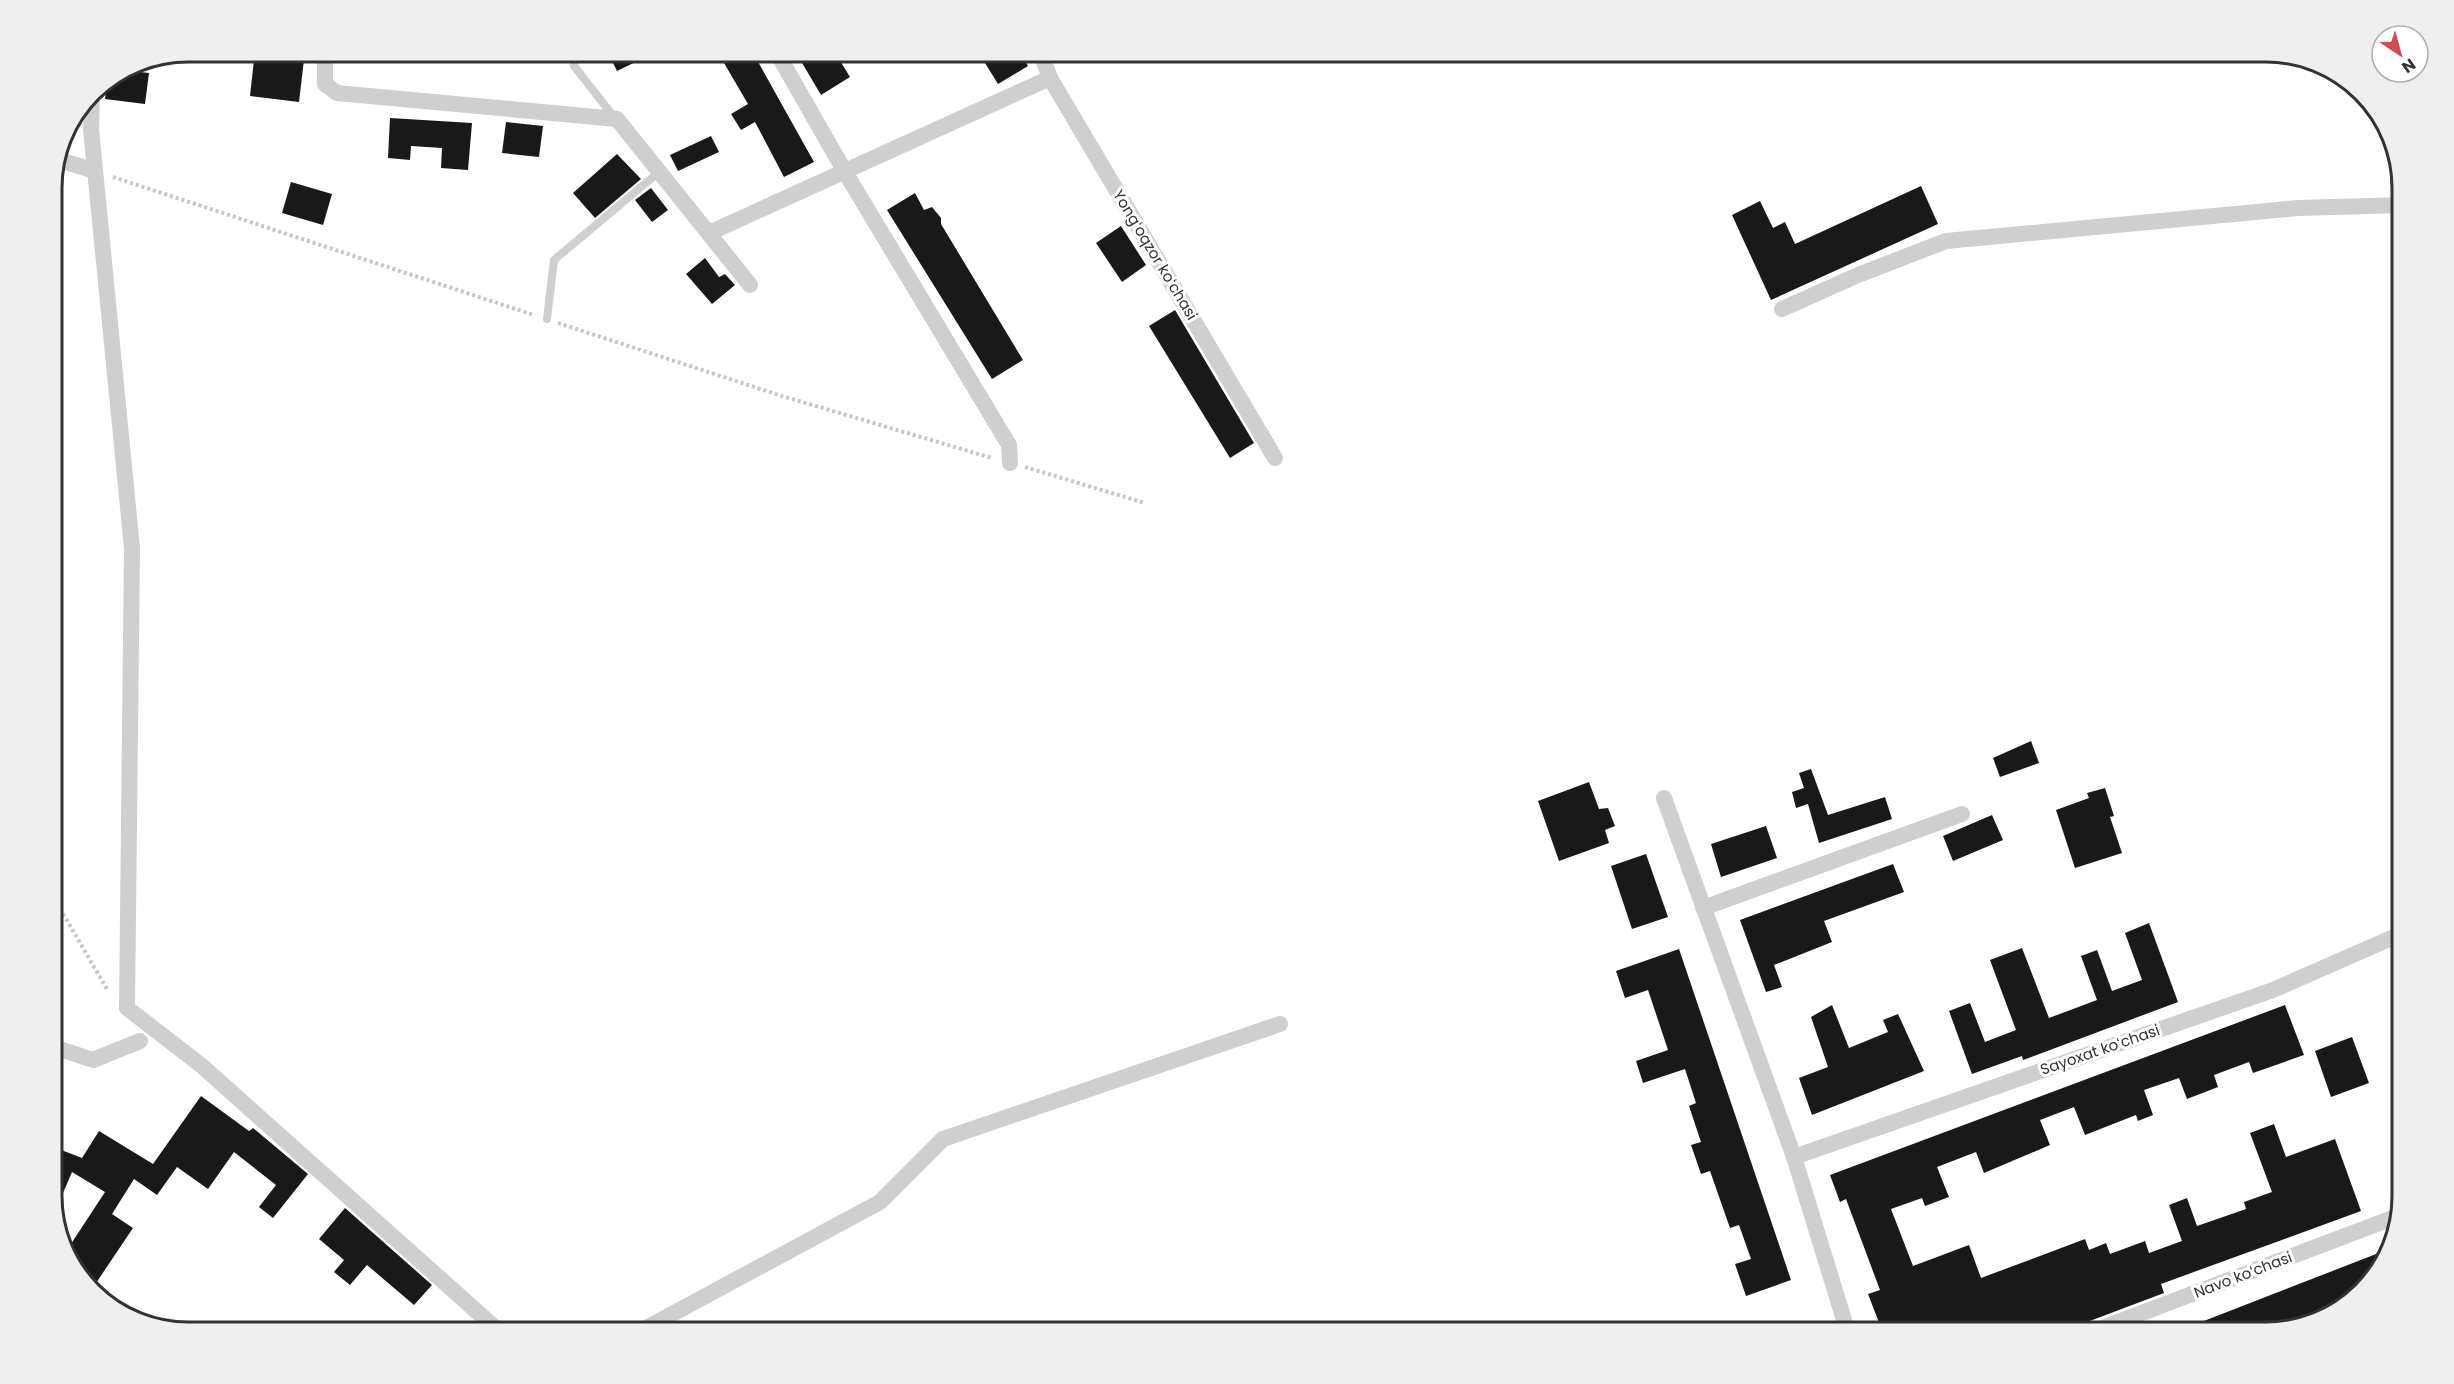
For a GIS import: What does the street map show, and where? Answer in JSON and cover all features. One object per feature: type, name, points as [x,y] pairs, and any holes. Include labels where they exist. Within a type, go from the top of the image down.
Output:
[{"type":"street","points":[[324,62],[325,84],[337,93],[616,119],[750,285]]},
{"type":"street","points":[[783,62],[844,172],[1009,445],[1010,463]]},
{"type":"street","name":"Yongʻoqzor koʻchasi","points":[[1044,62],[1050,78],[1275,458]]},
{"type":"street","points":[[709,233],[1050,78]]},
{"type":"street","points":[[91,107],[90,129],[132,548],[127,1008],[202,1066],[489,1322]]},
{"type":"street","points":[[64,162],[94,171]]},
{"type":"street","points":[[1782,309],[1858,275],[1946,241],[2298,208],[2392,205]]},
{"type":"street","points":[[1664,798],[1794,1157],[1845,1322]]},
{"type":"street","points":[[1703,908],[1962,814]]},
{"type":"street","name":"Sayoxat koʻchasi","points":[[1794,1157],[2273,990],[2392,938]]},
{"type":"street","points":[[657,1322],[880,1202],[943,1139],[1280,1024]]},
{"type":"street","points":[[62,1050],[93,1060],[140,1041]]},
{"type":"street","name":"Navo koʻchasi","points":[[2118,1322],[2390,1219]]},
{"type":"lane","points":[[574,62],[574,66],[616,119]]},
{"type":"lane","points":[[547,319],[554,260],[659,172]]},
{"type":"path","points":[[94,171],[782,396],[1145,503]]},
{"type":"path","points":[[62,912],[112,999],[127,1008]]},
{"type":"building","points":[[254,62],[304,62],[299,102],[250,96]]},
{"type":"building","points":[[612,62],[635,62],[617,71]]},
{"type":"building","points":[[723,62],[758,62],[814,162],[784,177],[755,122],[741,130],[731,114],[748,104]]},
{"type":"building","points":[[802,62],[841,62],[850,77],[821,95]]},
{"type":"building","points":[[1026,62],[1028,66],[998,84],[985,63]]},
{"type":"building","points":[[138,72],[149,73],[145,104],[105,99],[106,92],[118,83]]},
{"type":"building","points":[[390,118],[472,123],[468,170],[441,168],[442,148],[411,146],[410,160],[388,158]]},
{"type":"building","points":[[506,122],[543,126],[539,157],[502,153]]},
{"type":"building","points":[[711,136],[719,152],[678,171],[670,155]]},
{"type":"building","points":[[617,154],[641,179],[595,218],[573,193]]},
{"type":"building","points":[[291,182],[332,194],[323,225],[282,213]]},
{"type":"building","points":[[1921,186],[1938,224],[1771,300],[1732,215],[1760,201],[1773,228],[1785,222],[1795,244]]},
{"type":"building","points":[[651,188],[668,210],[652,222],[635,200]]},
{"type":"building","points":[[915,193],[924,210],[932,207],[941,218],[941,224],[1023,360],[992,379],[887,210]]},
{"type":"building","points":[[1121,226],[1146,265],[1122,282],[1096,243]]},
{"type":"building","points":[[705,258],[719,277],[725,274],[735,285],[712,304],[686,274]]},
{"type":"building","points":[[1175,310],[1254,443],[1230,458],[1149,326]]},
{"type":"building","points":[[2031,741],[2039,763],[2000,777],[1993,758]]},
{"type":"building","points":[[1811,769],[1828,815],[1885,797],[1892,819],[1819,843],[1808,804],[1796,808],[1792,792],[1804,788],[1799,773]]},
{"type":"building","points":[[1589,782],[1599,809],[1608,808],[1615,826],[1605,830],[1609,843],[1559,861],[1538,801]]},
{"type":"building","points":[[2105,788],[2114,816],[2110,817],[2122,853],[2075,868],[2056,810],[2089,798],[2087,793]]},
{"type":"building","points":[[1992,815],[2003,840],[1953,861],[1943,836]]},
{"type":"building","points":[[1766,826],[1777,858],[1721,877],[1711,844]]},
{"type":"building","points":[[1646,854],[1668,917],[1632,929],[1611,866]]},
{"type":"building","points":[[1893,864],[1904,892],[1824,921],[1832,942],[1774,965],[1782,987],[1766,992],[1740,920]]},
{"type":"building","points":[[2149,923],[2178,1002],[2023,1060],[2022,1056],[1972,1074],[1949,1011],[1970,1003],[1985,1042],[2016,1030],[1990,960],[2022,948],[2049,1018],[2097,1000],[2081,956],[2097,950],[2112,991],[2142,980],[2125,933]]},
{"type":"building","points":[[1679,949],[1791,1280],[1746,1296],[1735,1264],[1751,1259],[1739,1225],[1730,1228],[1710,1171],[1701,1174],[1691,1145],[1701,1142],[1689,1106],[1696,1103],[1685,1069],[1643,1083],[1636,1061],[1668,1050],[1648,990],[1625,998],[1616,971]]},
{"type":"building","points":[[1832,1005],[1849,1048],[1888,1032],[1883,1020],[1898,1014],[1924,1071],[1812,1115],[1799,1078],[1828,1067],[1811,1017]]},
{"type":"building","points":[[2285,1005],[2304,1055],[2253,1073],[2249,1062],[2214,1075],[2218,1087],[2187,1099],[2179,1078],[2144,1090],[2153,1115],[2138,1121],[2136,1115],[2085,1135],[2074,1107],[2040,1120],[2050,1145],[1984,1173],[1976,1152],[1937,1167],[1949,1197],[1925,1206],[1922,1198],[1891,1209],[1913,1266],[1969,1245],[1981,1278],[2085,1239],[2089,1250],[2106,1243],[2110,1254],[2145,1241],[2149,1253],[2182,1241],[2169,1205],[2187,1198],[2197,1226],[2246,1209],[2244,1202],[2272,1192],[2250,1133],[2274,1124],[2286,1157],[2335,1139],[2361,1211],[2161,1284],[2164,1293],[2087,1322],[1879,1322],[1868,1294],[1880,1290],[1846,1199],[1840,1202],[1830,1175]]},
{"type":"building","points":[[2352,1037],[2369,1083],[2331,1097],[2315,1051]]},
{"type":"building","points":[[201,1096],[249,1131],[253,1128],[308,1174],[273,1218],[259,1207],[276,1185],[234,1152],[208,1189],[177,1167],[157,1195],[134,1179],[112,1214],[133,1228],[96,1283],[83,1266],[71,1244],[105,1192],[72,1172],[62,1195],[62,1150],[82,1158],[99,1131],[153,1164]]},
{"type":"building","points":[[345,1208],[432,1285],[414,1305],[367,1265],[350,1285],[334,1272],[344,1260],[319,1239]]},
{"type":"building","points":[[2379,1253],[2356,1286],[2329,1306],[2315,1313],[2283,1321],[2201,1322]]}]
